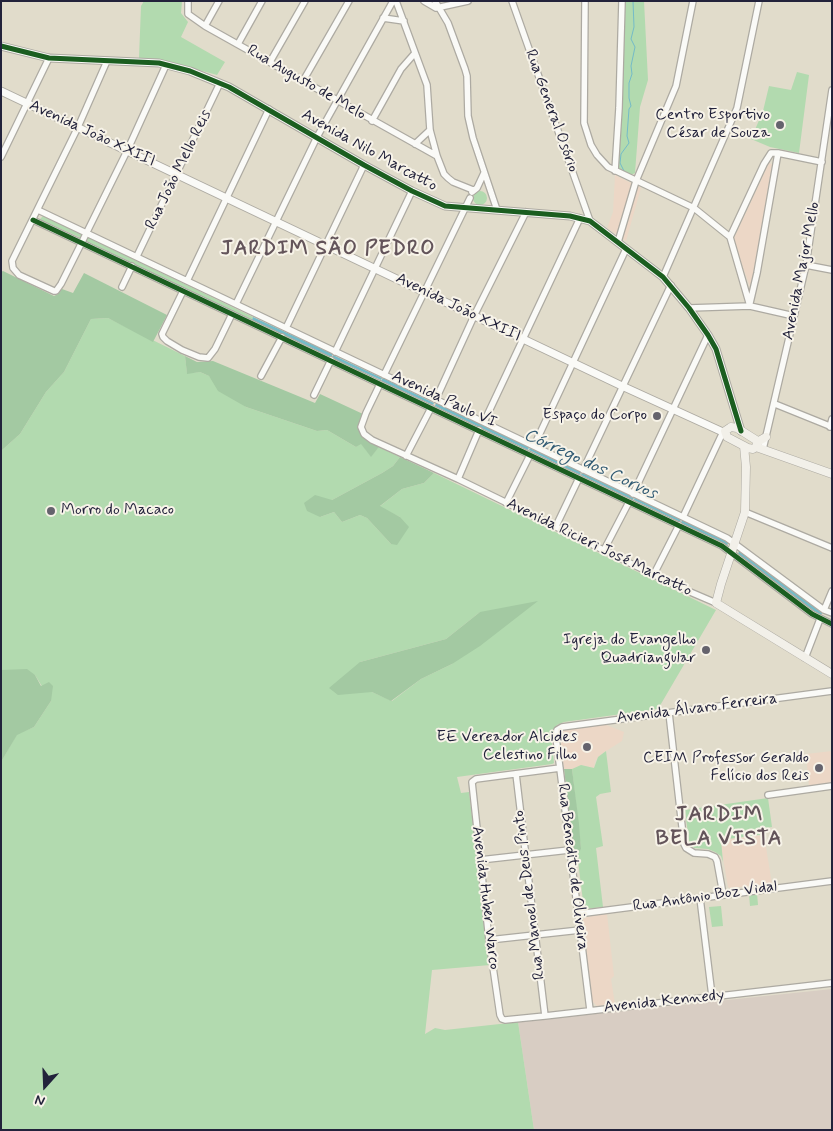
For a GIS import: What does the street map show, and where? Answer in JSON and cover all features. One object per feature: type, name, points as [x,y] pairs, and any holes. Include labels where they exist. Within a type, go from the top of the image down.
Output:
[{"type":"main road","name":"Avenida João XXIII","points":[[754,447],[741,430],[734,427],[725,431],[728,438],[754,447],[832,474]]},
{"type":"main road","points":[[716,603],[745,512],[746,468],[754,447],[766,437]]},
{"type":"main road","name":"Avenida Ricieri José Marcatto","points":[[716,603],[832,674]]},
{"type":"street","name":"Rua Augusto de Melo","points":[[188,1],[188,14],[205,26],[437,156]]},
{"type":"street","points":[[205,26],[219,1]]},
{"type":"street","points":[[238,44],[262,1]]},
{"type":"street","points":[[270,62],[305,1]]},
{"type":"street","points":[[303,81],[348,1]]},
{"type":"street","points":[[236,304],[316,138],[394,1]]},
{"type":"street","points":[[394,1],[404,21],[427,85],[430,130],[444,174],[448,178],[475,189],[484,188],[491,192]]},
{"type":"street","points":[[424,1],[438,8],[468,1]]},
{"type":"street","points":[[435,1],[448,23],[465,68],[468,116],[473,138],[497,210]]},
{"type":"street","name":"Rua General Osório","points":[[512,1],[590,221]]},
{"type":"street","points":[[585,1],[584,123],[596,155],[615,171],[694,208],[730,237],[750,306]]},
{"type":"street","points":[[615,171],[622,1]]},
{"type":"street","points":[[618,242],[636,181],[676,86],[693,1]]},
{"type":"street","points":[[663,277],[739,102],[759,1]]},
{"type":"street","points":[[383,18],[404,21]]},
{"type":"street","name":"Avenida Nilo Marcatto","points":[[1,46],[49,58],[166,65],[190,71],[220,83],[364,165],[412,191],[445,206],[526,212],[580,218],[590,221],[663,277],[689,308],[716,349],[741,430]]},
{"type":"street","points":[[372,121],[401,69],[415,52]]},
{"type":"street","points":[[1,156],[49,58]]},
{"type":"street","points":[[107,61],[78,127],[12,261],[16,272],[54,291],[61,284],[87,232],[127,151],[166,65]]},
{"type":"street","name":"Rua João Mello Reis","points":[[137,256],[220,83]]},
{"type":"street","name":"Avenida Major Mello","points":[[766,437],[806,265],[822,162],[828,139],[832,90]]},
{"type":"street","name":"Avenida João XXIII","points":[[1,91],[622,386],[725,431]]},
{"type":"street","points":[[187,281],[269,110]]},
{"type":"street","points":[[415,144],[430,130]]},
{"type":"street","points":[[730,237],[767,158],[773,152],[822,162]]},
{"type":"street","points":[[750,306],[778,152]]},
{"type":"street","points":[[286,328],[364,165]]},
{"type":"street","points":[[384,375],[484,173]]},
{"type":"street","points":[[335,352],[412,191]]},
{"type":"street","name":"Avenida Paulo VI","points":[[38,210],[683,517],[734,543],[824,610],[832,613]]},
{"type":"street","points":[[436,399],[474,316],[526,212]]},
{"type":"street","points":[[484,422],[580,218]]},
{"type":"street","name":"Avenida Paulo VI","points":[[33,220],[722,546],[820,619],[832,624]]},
{"type":"street","points":[[534,446],[626,249]]},
{"type":"street","points":[[806,265],[832,270]]},
{"type":"street","points":[[122,287],[132,266]]},
{"type":"street","points":[[583,470],[671,285]]},
{"type":"street","points":[[183,291],[163,331],[163,337],[172,344],[199,357],[208,358],[215,349],[232,314]]},
{"type":"street","points":[[689,308],[750,306],[794,316]]},
{"type":"street","points":[[633,494],[708,335]]},
{"type":"street","points":[[261,376],[282,337]]},
{"type":"street","points":[[314,395],[331,360]]},
{"type":"street","name":"Avenida Ricieri José Marcatto","points":[[380,384],[362,422],[362,431],[372,440],[458,479],[716,603]]},
{"type":"street","points":[[775,404],[831,427],[832,419]]},
{"type":"street","points":[[406,456],[431,408]]},
{"type":"street","points":[[683,517],[734,410]]},
{"type":"street","points":[[458,479],[478,430]]},
{"type":"street","points":[[506,503],[530,455]]},
{"type":"street","points":[[556,526],[579,478]]},
{"type":"street","points":[[604,550],[629,502]]},
{"type":"street","points":[[745,512],[832,548]]},
{"type":"street","points":[[654,574],[679,525]]},
{"type":"street","points":[[824,610],[832,591]]},
{"type":"street","points":[[806,658],[820,619]]},
{"type":"street","name":"Avenida Álvaro Ferreira","points":[[562,727],[832,691]]},
{"type":"street","points":[[669,713],[684,844],[686,848],[694,853],[708,854],[715,857],[723,894]]},
{"type":"street","name":"Rua Benedito de Oliveira","points":[[562,727],[557,730],[556,737],[590,1010]]},
{"type":"street","points":[[516,774],[560,768]]},
{"type":"street","name":"Avenida Huber Warco","points":[[500,1015],[471,784],[472,780],[516,774]]},
{"type":"street","name":"Rua Manoel de Deus Pinto","points":[[516,774],[545,1016]]},
{"type":"street","points":[[768,795],[832,786]]},
{"type":"street","points":[[480,860],[570,850]]},
{"type":"street","name":"Rua Antônio Boz Vidal","points":[[578,914],[832,881]]},
{"type":"street","points":[[700,898],[712,996]]},
{"type":"street","points":[[490,940],[580,930]]},
{"type":"street","name":"Avenida Kennedy","points":[[500,1015],[505,1020],[832,983]]},
{"type":"shaded area","points":[[769,163],[772,164],[750,287],[733,240]]},
{"type":"shaded area","points":[[615,175],[641,188],[626,241],[607,228],[613,212]]},
{"type":"shaded area","name":"EE Vereador Alcides Celestino Filho","points":[[604,724],[624,732],[622,741],[603,753],[595,761],[594,768],[581,765],[575,769],[564,769],[560,736],[562,730]]},
{"type":"shaded area","name":"CEIM Professor Geraldo Felício dos Reis","points":[[832,751],[832,783],[809,786],[806,754]]},
{"type":"shaded area","points":[[764,835],[772,884],[728,887],[720,840]]},
{"type":"shaded area","points":[[607,914],[614,976],[611,979],[615,1004],[597,1006],[591,1000],[583,920],[586,917]]},
{"type":"shaded area","points":[[832,989],[832,1130],[534,1130],[518,1022]]},
{"type":"green space","points":[[144,1],[182,1],[181,13],[188,22],[181,37],[225,62],[217,75],[159,59],[139,58],[141,6]]},
{"type":"green space","points":[[625,1],[644,1],[648,80],[640,107],[635,173],[629,176],[618,170],[617,140],[623,76]]},
{"type":"green space","name":"Centro Esportivo César de Souza","points":[[797,72],[809,75],[799,153],[770,147],[751,139],[763,111],[769,86],[791,90]]},
{"type":"green space","points":[[480,191],[485,193],[487,198],[485,203],[480,205],[475,203],[473,198],[475,193]]},
{"type":"green space","points":[[43,216],[81,234],[81,238],[41,220]]},
{"type":"green space","points":[[87,237],[253,317],[252,320],[86,241]]},
{"type":"green space","points":[[3,271],[54,296],[62,289],[73,293],[84,273],[167,315],[153,342],[108,318],[91,319],[64,372],[46,392],[20,434],[1,451],[1,272]]},
{"type":"green space","points":[[108,318],[185,356],[187,373],[200,372],[209,376],[246,407],[317,431],[327,430],[356,447],[361,443],[371,456],[379,447],[400,457],[393,466],[382,473],[332,500],[320,517],[334,512],[342,522],[360,515],[367,518],[391,544],[400,517],[379,507],[402,489],[424,483],[434,473],[716,610],[658,709],[564,722],[557,725],[551,735],[554,763],[552,764],[457,777],[461,793],[469,792],[490,965],[432,970],[425,1034],[435,1028],[445,1030],[518,1022],[534,1130],[1,1130],[1,762],[17,734],[34,727],[51,701],[35,675],[1,670],[1,451],[20,434],[46,392],[64,372],[91,319]],"holes":[[[480,612],[452,664],[421,679],[392,701],[372,692],[360,662],[446,639]]]},
{"type":"green space","points":[[185,356],[197,362],[213,361],[315,403],[320,394],[363,414],[359,423],[359,430],[379,447],[371,457],[361,444],[356,447],[327,430],[317,431],[246,407],[218,391],[209,376],[200,372],[187,374]]},
{"type":"green space","points":[[400,457],[434,473],[424,483],[402,489],[380,506],[400,517],[409,527],[397,545],[391,544],[367,518],[360,515],[342,522],[334,512],[320,517],[307,511],[304,503],[315,495],[332,500],[382,473],[393,466]]},
{"type":"green space","points":[[538,601],[480,646],[452,664],[421,679],[391,701],[372,692],[338,695],[329,688],[360,662],[446,639],[480,612]]},
{"type":"green space","points":[[27,669],[35,675],[41,686],[49,682],[53,686],[51,701],[34,727],[17,735],[1,762],[1,670]]},
{"type":"green space","points":[[606,751],[611,792],[600,794],[596,797],[603,846],[596,848],[603,907],[584,909],[577,853],[581,849],[572,769],[581,765],[594,768],[598,757]]},
{"type":"green space","points":[[564,769],[572,769],[579,824],[581,849],[574,854]]},
{"type":"green space","points":[[768,798],[772,827],[765,828],[765,834],[721,840],[723,862],[721,856],[715,852],[708,849],[694,848],[689,843],[685,810]]},
{"type":"green space","points":[[757,893],[758,905],[750,906],[749,894]]},
{"type":"green space","points":[[721,906],[723,926],[712,927],[709,907]]},
{"type":"water","points":[[253,317],[333,354],[331,357],[252,320]]},
{"type":"water","points":[[333,355],[382,378],[381,380],[332,358]]},
{"type":"water","points":[[383,378],[434,403],[433,405],[381,381]]},
{"type":"water","points":[[436,403],[529,447],[528,450],[435,406]]},
{"type":"water","points":[[530,448],[581,472],[580,475],[529,450]]},
{"type":"water","points":[[582,473],[634,497],[633,500],[581,475]]},
{"type":"water","points":[[635,497],[681,519],[680,522],[634,500]]},
{"type":"water","points":[[682,520],[724,540],[728,543],[727,546],[681,523]]},
{"type":"water","points":[[739,551],[822,613],[821,616],[738,555]]},
{"type":"waterway","points":[[624,171],[620,163],[621,154],[629,143],[627,136],[629,109],[631,106],[629,83],[635,47],[631,39],[634,27],[633,1]]},
{"type":"cycle path","points":[[1,46],[49,58],[159,63],[190,71],[229,87],[364,165],[412,191],[445,206],[570,216],[590,221],[663,277],[689,308],[716,349],[741,431]]},
{"type":"cycle path","points":[[33,220],[722,546],[812,614],[832,624]]},
{"type":"place","name":"Centro Esportivo César de Souza","points":[[780,125]]},
{"type":"place","name":"Espaço do Corpo","points":[[657,416]]},
{"type":"place","name":"Morro do Macaco","points":[[51,511]]},
{"type":"place","name":"Igreja do Evangelho Quadriangular","points":[[706,650]]},
{"type":"place","name":"EE Vereador Alcides Celestino Filho","points":[[587,747]]},
{"type":"place","name":"CEIM Professor Geraldo Felício dos Reis","points":[[819,768]]},
{"type":"district","name":"JARDIM SÃO PEDRO","points":[[328,250]]},
{"type":"district","name":"JARDIM BELA VISTA","points":[[719,828]]},
{"type":"water label","name":"Córrego dos Corvos","points":[[590,465]]}]
